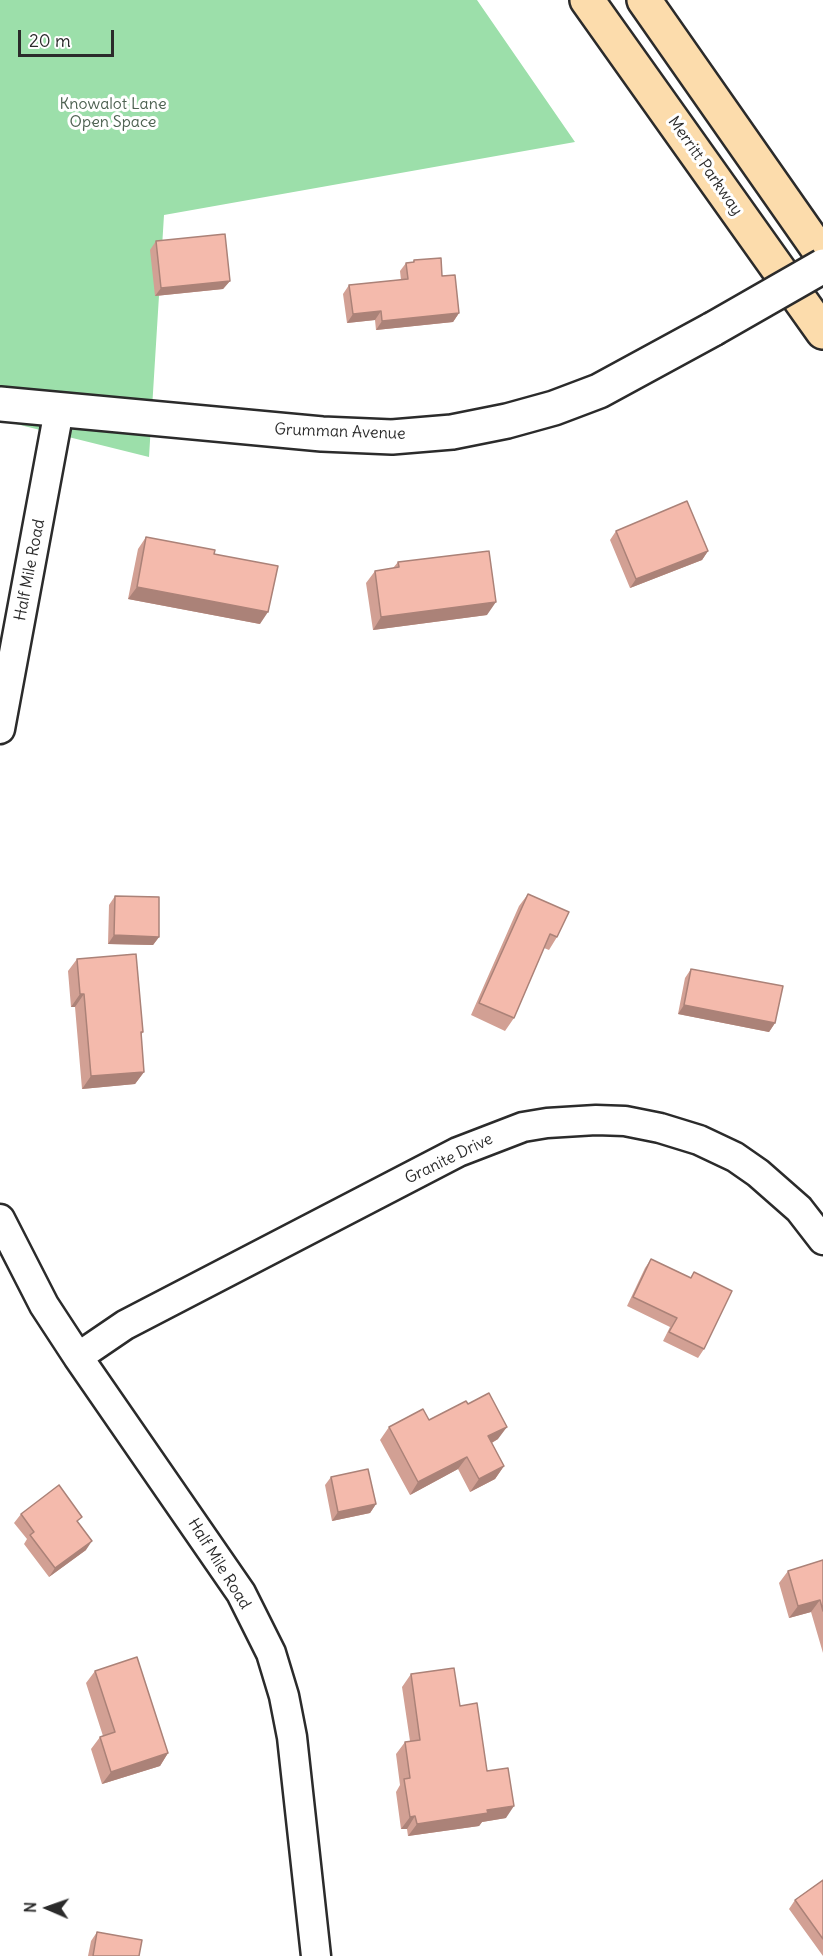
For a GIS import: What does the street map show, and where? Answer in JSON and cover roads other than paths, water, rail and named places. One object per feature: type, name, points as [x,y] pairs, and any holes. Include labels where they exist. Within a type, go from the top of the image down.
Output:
[{"type":"highway","name":"Merritt Parkway","points":[[587,0],[823,332]]},
{"type":"highway","points":[[644,0],[823,256]]},
{"type":"street","name":"Grumman Avenue","points":[[0,404],[322,434],[392,437],[452,432],[507,422],[599,391],[713,330],[823,266]]},
{"type":"street","name":"Half Mile Road","points":[[0,729],[59,410]]},
{"type":"street","name":"Granite Drive","points":[[78,1357],[125,1325],[458,1152],[523,1127],[547,1123],[625,1121],[660,1128],[699,1140],[735,1157],[758,1173],[799,1209],[823,1239]]},
{"type":"street","name":"Half Mile Road","points":[[0,1218],[45,1305],[78,1357],[241,1593],[271,1653],[284,1696],[292,1737],[316,1956]]},
{"type":"park label","name":"Knowalot Lane Open Space","points":[[113,113]]}]
